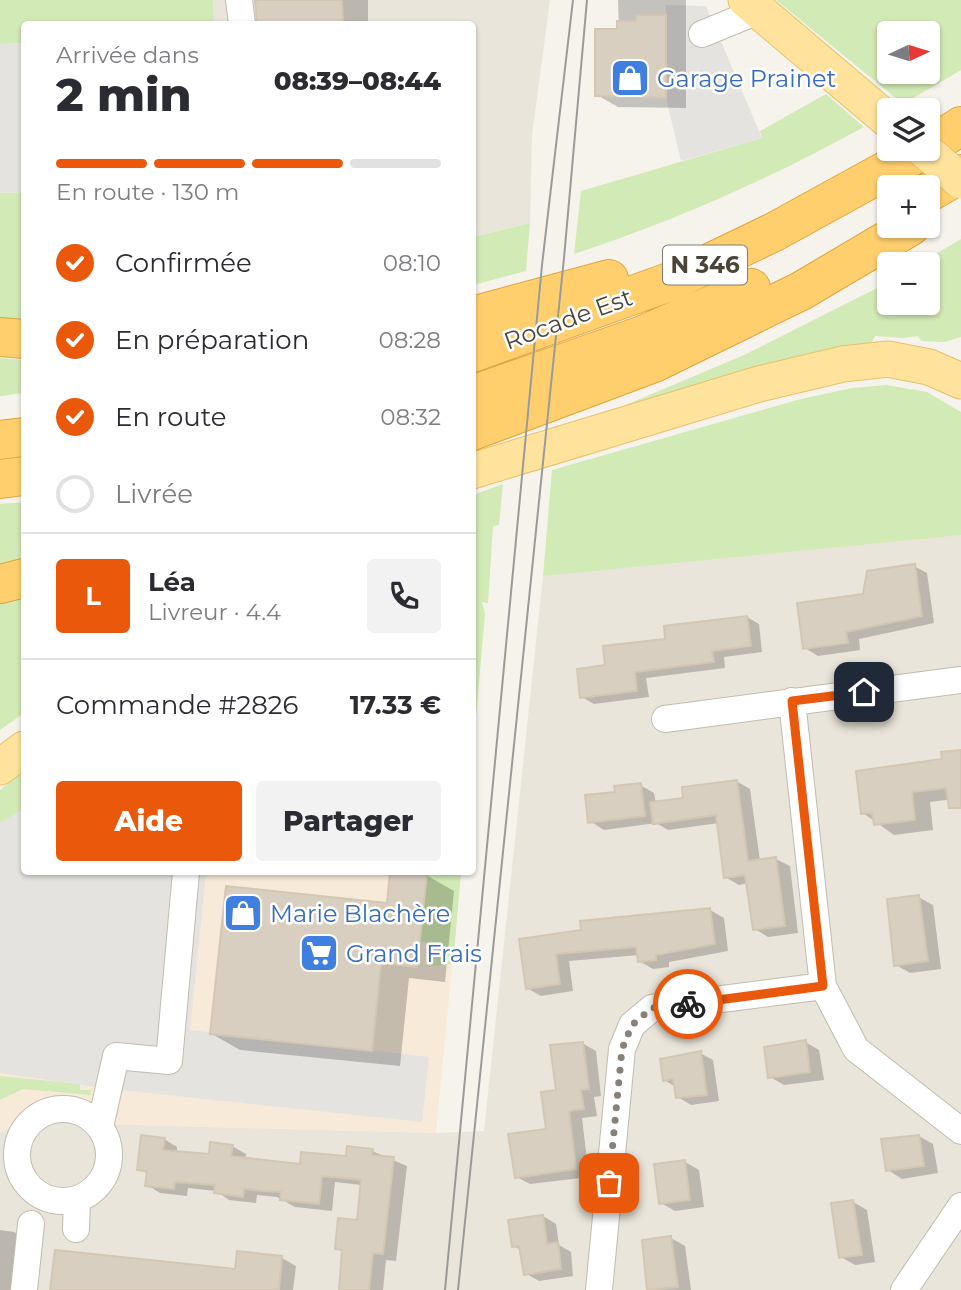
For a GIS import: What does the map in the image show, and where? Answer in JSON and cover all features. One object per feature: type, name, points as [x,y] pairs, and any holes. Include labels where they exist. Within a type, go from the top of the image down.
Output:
[{"type":"highway","name":"Rocade Est","points":[[940,139],[961,126]]},
{"type":"highway","name":"Rocade Est","points":[[476,352],[672,281],[774,232],[902,161]]},
{"type":"highway","name":"Rocade Est","points":[[476,394],[640,336],[782,275],[877,223]]},
{"type":"highway","points":[[476,430],[654,363],[802,291],[891,238]]},
{"type":"highway","points":[[476,315],[582,289],[626,273],[672,281]]},
{"type":"highway","points":[[0,337],[21,339]]},
{"type":"highway","points":[[0,440],[21,437]]},
{"type":"highway","points":[[0,479],[21,476]]},
{"type":"highway","points":[[0,584],[21,579]]},
{"type":"main road","points":[[752,6],[877,111]]},
{"type":"main road","points":[[931,161],[942,187]]},
{"type":"main road","points":[[929,367],[961,355]]},
{"type":"main road","points":[[476,470],[759,384],[843,364],[888,359],[929,367],[961,381]]},
{"type":"main road","points":[[0,742],[21,727]]},
{"type":"main road","points":[[0,767],[21,750]]},
{"type":"street","points":[[239,0],[242,21]]},
{"type":"street","points":[[702,34],[752,6]]},
{"type":"street","points":[[665,719],[961,680]]},
{"type":"street","points":[[792,701],[823,986],[856,1049],[961,1131]]},
{"type":"street","points":[[100,1127],[116,1056],[169,1061],[186,875]]},
{"type":"street","points":[[599,1290],[622,1049],[632,1025],[652,1008],[823,986]]},
{"type":"street","points":[[58,1109],[86,1114],[100,1127],[107,1140],[107,1169],[90,1192],[77,1199],[48,1198],[35,1191],[10,1166],[17,1154],[13,1129],[40,1115],[58,1109]]},
{"type":"street","points":[[76,1229],[77,1199]]},
{"type":"street","points":[[904,1290],[961,1206]]},
{"type":"street","points":[[24,1290],[31,1224]]},
{"type":"shaded area","points":[[213,0],[550,0],[532,135],[530,223],[476,236],[476,21],[214,21]]},
{"type":"shaded area","points":[[666,5],[706,6],[762,138],[681,161],[666,98]]},
{"type":"shaded area","points":[[21,43],[21,192],[0,193],[0,44]]},
{"type":"shaded area","points":[[961,507],[961,1290],[0,1290],[0,1132],[27,1122],[436,1133],[484,1131],[543,576]]},
{"type":"shaded area","points":[[21,796],[21,875],[461,875],[436,1133],[27,1122],[0,1132],[0,807]]},
{"type":"shaded area","points":[[21,811],[21,875],[206,875],[190,1030],[429,1057],[422,1122],[101,1088],[0,1073],[0,823]]},
{"type":"green space","points":[[0,0],[213,0],[214,21],[21,21],[21,43],[0,44]]},
{"type":"green space","points":[[776,0],[961,0],[961,70],[940,82],[940,21],[877,21],[877,83]]},
{"type":"green space","points":[[879,84],[937,84],[913,98],[896,98]]},
{"type":"green space","points":[[826,94],[864,127],[794,164],[722,197],[574,254],[581,191],[762,138],[760,131]]},
{"type":"green space","points":[[21,192],[21,320],[0,317],[0,193]]},
{"type":"green space","points":[[530,223],[526,271],[476,284],[476,236]]},
{"type":"green space","points":[[961,239],[961,337],[944,342],[921,341],[918,336],[875,336],[871,344],[622,410],[621,407],[744,355],[877,288],[877,315],[940,315],[939,252]]},
{"type":"green space","points":[[0,358],[21,360],[21,393],[0,396]]},
{"type":"green space","points":[[886,385],[927,392],[961,412],[961,535],[543,576],[552,470],[801,399],[852,388]]},
{"type":"green space","points":[[503,484],[499,525],[493,526],[488,603],[482,602],[485,614],[476,717],[476,494]]},
{"type":"green space","points":[[21,502],[21,565],[0,570],[0,504]]},
{"type":"green space","points":[[21,599],[21,715],[0,730],[0,604]]},
{"type":"green space","points":[[21,773],[21,811],[0,823],[0,790]]},
{"type":"green space","points":[[427,875],[461,875],[453,964],[431,966],[433,943],[420,942]]},
{"type":"green space","points":[[0,1076],[80,1084],[80,1090],[91,1090],[91,1095],[23,1089],[0,1100]]},
{"type":"building","points":[[255,0],[342,0],[343,21],[257,21]]},
{"type":"building","name":"Garage Prainet","points":[[636,15],[666,15],[666,98],[595,96],[595,29],[617,29],[617,21],[636,21]]},
{"type":"building","points":[[915,564],[922,616],[846,632],[848,643],[803,649],[797,603],[863,594],[867,571]]},
{"type":"building","points":[[747,616],[751,646],[712,651],[714,662],[635,672],[637,691],[580,698],[577,669],[605,665],[603,646],[665,639],[664,626]]},
{"type":"building","points":[[961,750],[961,808],[949,808],[946,788],[912,792],[915,820],[874,825],[872,813],[861,814],[856,771],[942,759],[941,752]]},
{"type":"building","points":[[737,780],[748,861],[776,857],[785,926],[753,930],[745,875],[724,878],[716,815],[653,824],[650,802],[683,798],[682,787]]},
{"type":"building","points":[[641,783],[645,816],[588,823],[585,795],[615,792],[614,786]]},
{"type":"building","name":"Grand Frais","points":[[390,875],[427,875],[417,967],[381,963],[372,1051],[210,1034],[226,886],[387,903]]},
{"type":"building","points":[[919,895],[928,961],[894,966],[887,899]]},
{"type":"building","points":[[710,908],[715,944],[656,955],[656,960],[638,962],[636,947],[556,954],[560,984],[526,989],[519,939],[581,930],[580,921]]},
{"type":"building","points":[[806,1040],[810,1072],[768,1078],[764,1047]]},
{"type":"building","points":[[583,1042],[589,1089],[581,1090],[584,1109],[569,1111],[576,1169],[515,1178],[508,1134],[546,1129],[541,1092],[556,1090],[550,1045]]},
{"type":"building","points":[[701,1051],[707,1095],[676,1098],[673,1079],[663,1081],[660,1059]]},
{"type":"building","points":[[141,1135],[165,1138],[163,1150],[209,1154],[210,1142],[233,1145],[231,1156],[300,1164],[301,1152],[346,1156],[347,1146],[373,1149],[372,1155],[394,1157],[383,1254],[373,1253],[369,1290],[339,1290],[342,1250],[335,1249],[338,1218],[357,1220],[361,1180],[322,1176],[319,1204],[280,1200],[281,1192],[244,1189],[243,1197],[214,1193],[215,1185],[175,1182],[174,1189],[145,1186],[147,1171],[137,1170]]},
{"type":"building","points":[[919,1135],[924,1166],[886,1171],[881,1139]]},
{"type":"building","points":[[685,1160],[690,1200],[659,1204],[654,1164]]},
{"type":"building","points":[[853,1200],[862,1255],[839,1258],[831,1203]]},
{"type":"building","points":[[543,1215],[547,1244],[558,1242],[561,1269],[524,1275],[519,1246],[512,1247],[508,1220]]},
{"type":"building","points":[[671,1236],[678,1287],[647,1290],[642,1240]]},
{"type":"building","points":[[55,1250],[235,1269],[237,1251],[282,1256],[279,1290],[50,1290]]},
{"type":"tram line","points":[[445,1290],[542,265],[573,0]]},
{"type":"tram line","points":[[458,1290],[564,258],[587,0]]},
{"type":"way so far","points":[[609,1183],[622,1049],[632,1025],[652,1008],[688,1004]]},
{"type":"place","name":"Garage Prainet","points":[[630,78]]},
{"type":"place","name":"Marie Blachère","points":[[243,913]]},
{"type":"place","name":"Grand Frais","points":[[319,953]]},
{"type":"route","points":[[688,1004],[823,986],[792,701],[864,692]]}]
